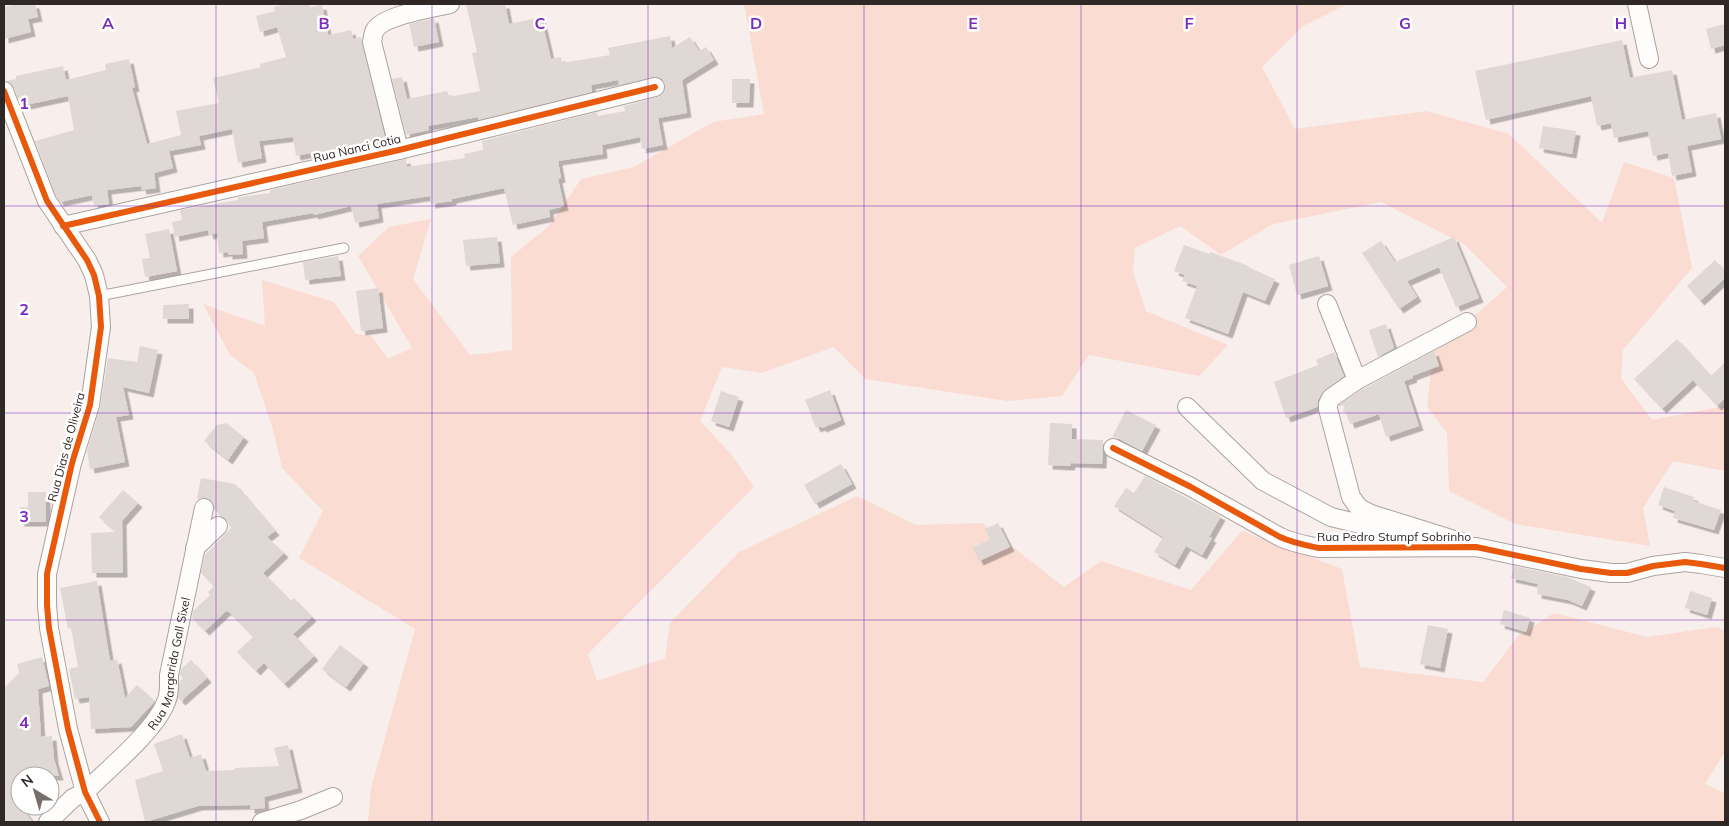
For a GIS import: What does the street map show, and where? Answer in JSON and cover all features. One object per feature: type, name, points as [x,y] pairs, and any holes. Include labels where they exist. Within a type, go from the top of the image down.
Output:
[{"type":"street","name":"Rua Nanci Cotia","points":[[399,150],[372,42],[374,30],[389,19],[450,4]]},
{"type":"street","points":[[1637,4],[1649,59]]},
{"type":"street","name":"Rua Nanci Cotia","points":[[63,226],[399,150],[655,87]]},
{"type":"street","name":"Rua Dias de Oliveira","points":[[4,91],[47,201],[87,260],[94,275],[99,296],[101,327],[90,405],[72,463],[47,574],[49,628],[68,729],[85,792],[100,822]]},
{"type":"street","points":[[1327,304],[1356,380]]},
{"type":"street","points":[[1467,322],[1356,380],[1336,394],[1328,404],[1328,409],[1354,503],[1364,511],[1476,547]]},
{"type":"street","points":[[1187,407],[1263,480],[1331,517],[1377,528],[1420,529]]},
{"type":"street","name":"Rua Pedro Stumpf Sobrinho","points":[[1113,448],[1191,487],[1291,543],[1319,548],[1476,547],[1581,569],[1611,573],[1627,573],[1653,566],[1685,562],[1725,568]]},
{"type":"street","name":"Rua Margarida Gall Sixel","points":[[48,822],[73,798],[85,792],[145,733],[165,705],[169,675],[204,508]]},
{"type":"street","points":[[195,548],[218,526]]},
{"type":"street","points":[[262,822],[334,797]]},
{"type":"lane","points":[[99,296],[344,248]]},
{"type":"shaded area","points":[[744,4],[1347,4],[1303,26],[1262,67],[1295,129],[1427,111],[1509,134],[1602,223],[1624,162],[1674,178],[1692,268],[1623,350],[1621,378],[1652,420],[1725,406],[1725,471],[1673,461],[1643,508],[1650,546],[1515,524],[1449,491],[1447,433],[1427,407],[1433,353],[1507,287],[1464,244],[1381,202],[1273,224],[1221,255],[1180,226],[1135,248],[1133,272],[1146,311],[1228,345],[1199,376],[1089,355],[1062,396],[1007,401],[865,379],[834,347],[761,373],[722,367],[700,421],[731,454],[754,487],[588,654],[597,681],[665,658],[670,623],[739,552],[857,496],[916,525],[982,523],[1064,587],[1101,561],[1191,590],[1242,531],[1342,569],[1360,667],[1483,682],[1518,636],[1554,613],[1647,637],[1716,627],[1725,630],[1725,752],[1705,784],[1725,793],[1725,822],[368,822],[371,788],[415,629],[299,558],[323,511],[282,468],[273,430],[254,373],[230,355],[203,304],[265,326],[262,280],[334,302],[356,334],[371,336],[388,359],[412,348],[358,256],[389,227],[431,219],[413,279],[470,355],[512,350],[511,257],[549,226],[581,179],[634,167],[713,122],[764,114]]},
{"type":"building","points":[[18,4],[35,4],[38,17],[28,19],[31,32],[4,39],[4,7]]},
{"type":"building","points":[[286,4],[309,4],[310,7],[322,5],[328,35],[351,30],[353,39],[361,37],[386,142],[312,159],[310,153],[296,156],[293,137],[259,141],[262,158],[238,163],[232,129],[199,136],[201,145],[169,151],[173,168],[154,173],[156,188],[142,190],[141,186],[107,190],[109,204],[94,206],[92,195],[60,202],[35,141],[74,130],[68,96],[21,106],[14,87],[7,81],[16,79],[16,76],[63,66],[66,80],[106,70],[105,64],[129,59],[135,87],[132,88],[147,144],[181,135],[176,111],[219,103],[213,78],[261,67],[260,64],[286,57],[277,27],[260,32],[256,16],[275,11],[274,7]]},
{"type":"building","points":[[466,4],[505,4],[509,24],[541,17],[551,59],[561,57],[562,63],[610,55],[608,48],[670,36],[672,48],[690,37],[699,51],[706,47],[714,60],[682,80],[687,113],[658,118],[663,145],[642,149],[640,137],[602,145],[603,154],[558,161],[561,178],[558,179],[564,206],[549,210],[550,217],[513,225],[504,188],[452,199],[452,201],[431,204],[430,196],[377,204],[379,218],[355,223],[351,206],[314,215],[313,213],[262,222],[264,238],[242,241],[243,254],[228,255],[228,252],[219,253],[217,233],[209,235],[208,230],[175,237],[172,222],[182,220],[180,210],[238,200],[238,197],[270,193],[270,190],[406,159],[407,167],[465,158],[464,154],[483,150],[482,141],[597,112],[598,116],[625,111],[624,106],[658,97],[665,90],[665,84],[662,79],[657,77],[619,85],[618,80],[591,85],[592,92],[478,120],[478,117],[428,126],[429,130],[406,135],[392,79],[402,77],[407,99],[447,91],[449,97],[480,91],[472,53],[477,52]]},
{"type":"building","points":[[434,18],[439,42],[414,47],[409,24]]},
{"type":"building","points":[[1725,24],[1725,45],[1711,49],[1706,29]]},
{"type":"building","points":[[1622,40],[1630,78],[1672,70],[1682,120],[1716,113],[1721,139],[1687,146],[1692,172],[1672,176],[1668,153],[1653,156],[1648,131],[1614,138],[1611,123],[1597,126],[1591,96],[1486,120],[1475,71]]},
{"type":"building","points":[[732,79],[750,79],[749,103],[732,103]]},
{"type":"building","points":[[1543,126],[1576,131],[1572,154],[1539,148]]},
{"type":"building","points":[[169,229],[177,271],[145,277],[142,259],[150,258],[145,234]]},
{"type":"building","points":[[497,237],[500,263],[466,266],[463,240]]},
{"type":"building","points":[[1454,237],[1479,298],[1456,307],[1439,267],[1407,281],[1417,297],[1399,309],[1362,253],[1381,241],[1395,262]]},
{"type":"building","points":[[1184,245],[1249,266],[1275,279],[1265,301],[1243,292],[1228,334],[1185,318],[1197,286],[1182,281],[1185,275],[1174,271]]},
{"type":"building","points":[[338,256],[341,276],[305,280],[303,262]]},
{"type":"building","points":[[1319,256],[1328,286],[1297,295],[1289,265]]},
{"type":"building","points":[[1715,260],[1725,271],[1725,278],[1700,301],[1687,286]]},
{"type":"building","points":[[378,288],[383,328],[361,331],[356,291]]},
{"type":"building","points":[[189,304],[189,319],[163,319],[163,305]]},
{"type":"building","points":[[1386,324],[1394,348],[1378,357],[1369,330]]},
{"type":"building","points":[[1677,339],[1711,376],[1725,362],[1725,398],[1717,406],[1693,380],[1662,409],[1634,379]]},
{"type":"building","points":[[140,346],[158,350],[149,393],[123,387],[129,415],[116,417],[125,462],[90,469],[87,451],[100,408],[108,358],[137,362]]},
{"type":"building","points":[[1434,351],[1439,366],[1404,381],[1419,426],[1386,437],[1379,414],[1350,424],[1343,405],[1339,407],[1339,405],[1363,389]]},
{"type":"building","points":[[1334,352],[1344,376],[1322,393],[1317,407],[1286,418],[1274,382],[1318,365],[1316,360]]},
{"type":"building","points":[[830,390],[841,420],[822,428],[821,426],[816,428],[805,400]]},
{"type":"building","points":[[721,391],[739,397],[729,427],[711,421]]},
{"type":"building","points":[[1126,410],[1156,425],[1142,451],[1118,438],[1112,437]]},
{"type":"building","points":[[226,423],[244,437],[228,460],[204,441],[217,425]]},
{"type":"building","points":[[1050,423],[1072,424],[1072,439],[1103,440],[1102,464],[1071,463],[1070,466],[1048,465]]},
{"type":"building","points":[[841,464],[852,484],[815,504],[804,485]]},
{"type":"building","points":[[1145,476],[1221,516],[1209,537],[1212,538],[1202,555],[1186,546],[1175,565],[1154,552],[1163,537],[1114,506],[1126,488],[1134,493]]},
{"type":"building","points":[[201,478],[235,484],[275,531],[267,537],[284,553],[263,573],[291,601],[294,598],[312,617],[293,634],[314,656],[284,684],[264,663],[256,671],[237,652],[253,637],[229,612],[226,611],[205,631],[192,618],[193,611],[210,595],[208,592],[214,586],[201,573],[205,555],[231,528],[226,519],[214,509],[211,500],[206,498],[197,499]]},
{"type":"building","points":[[1664,487],[1694,497],[1693,501],[1721,510],[1714,530],[1673,518],[1675,511],[1658,505]]},
{"type":"building","points":[[123,490],[138,503],[122,521],[123,573],[92,573],[91,533],[116,532],[99,517]]},
{"type":"building","points":[[28,492],[46,492],[46,522],[20,522],[20,507],[28,507]]},
{"type":"building","points":[[998,523],[1010,547],[979,561],[973,548],[990,539],[985,529]]},
{"type":"building","points":[[1514,566],[1567,577],[1591,587],[1582,606],[1568,600],[1537,594],[1538,584],[1511,578]]},
{"type":"building","points":[[97,581],[110,661],[117,659],[125,698],[137,685],[155,701],[131,727],[91,729],[89,697],[75,699],[69,669],[78,667],[71,628],[68,629],[60,588]]},
{"type":"building","points":[[1690,591],[1712,598],[1707,615],[1685,608]]},
{"type":"building","points":[[1504,610],[1530,618],[1526,632],[1500,624]]},
{"type":"building","points":[[1428,625],[1448,629],[1440,668],[1420,664]]},
{"type":"building","points":[[340,645],[364,663],[346,687],[322,669]]},
{"type":"building","points":[[42,657],[49,686],[38,689],[41,737],[52,736],[56,766],[10,766],[10,816],[28,816],[32,822],[4,822],[4,688],[19,673],[17,664]]},
{"type":"building","points":[[191,660],[207,678],[181,701],[178,698],[180,681],[183,678],[180,675],[181,669]]},
{"type":"building","points":[[182,734],[190,758],[201,754],[206,771],[279,766],[274,748],[288,745],[298,788],[264,797],[265,808],[250,809],[250,805],[198,806],[145,822],[135,780],[163,771],[154,744]]},
{"type":"cycle path","points":[[63,226],[399,150],[655,87]]},
{"type":"cycle path","points":[[4,91],[47,201],[87,260],[94,275],[99,296],[101,327],[90,405],[72,463],[47,574],[47,605],[49,628],[68,729],[85,792],[100,822]]},
{"type":"cycle path","points":[[1113,448],[1191,487],[1280,537],[1319,548],[1476,547],[1581,569],[1611,573],[1627,573],[1653,566],[1685,562],[1725,568]]}]
